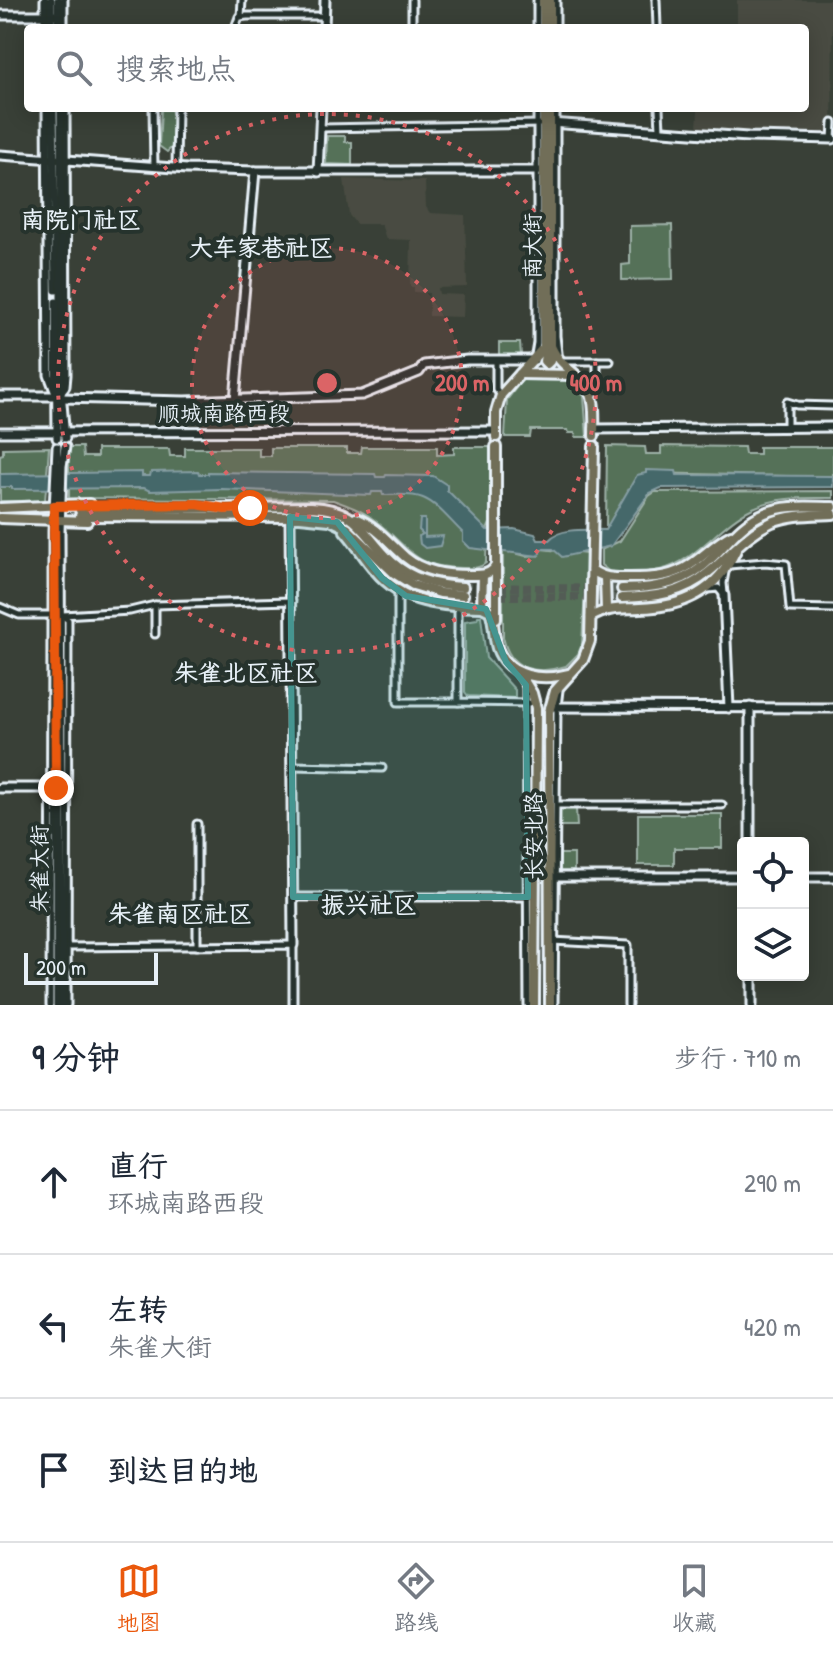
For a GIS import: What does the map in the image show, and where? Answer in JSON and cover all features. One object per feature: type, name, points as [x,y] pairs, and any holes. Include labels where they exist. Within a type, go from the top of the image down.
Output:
[{"type":"main road","points":[[540,0],[546,24]]},
{"type":"main road","points":[[547,24],[550,0]]},
{"type":"main road","name":"南大街","points":[[501,395],[547,342],[547,112]]},
{"type":"main road","name":"南大街","points":[[547,124],[540,171],[547,342],[560,362],[589,389],[593,399]]},
{"type":"main road","points":[[522,372],[573,375]]},
{"type":"main road","points":[[495,635],[496,412],[501,395]]},
{"type":"main road","name":"长安北路","points":[[552,1005],[555,691],[588,652],[593,554],[593,399]]},
{"type":"main road","points":[[0,508],[197,504],[225,509]]},
{"type":"main road","points":[[833,505],[808,511],[775,521],[739,543],[707,574],[681,590],[660,596],[622,593],[685,579],[713,558],[752,519],[771,511],[808,511],[833,516]]},
{"type":"main road","points":[[345,513],[401,569],[423,580],[463,591],[426,590],[403,580],[355,533],[337,522],[319,518],[80,513],[323,508],[345,513],[375,527],[406,558],[425,569],[446,574],[483,575],[493,570],[496,564]]},
{"type":"main road","points":[[0,518],[174,521],[236,517]]},
{"type":"main road","points":[[337,522],[375,570],[398,592],[429,604],[482,607],[483,575]]},
{"type":"main road","points":[[592,570],[605,578],[650,578],[676,573],[715,543],[735,533]]},
{"type":"main road","points":[[591,617],[606,609],[666,606],[688,599],[704,590],[727,568],[739,543]]},
{"type":"main road","points":[[605,578],[606,609]]},
{"type":"main road","name":"长安北路","points":[[482,607],[492,615],[501,656],[522,675],[531,703],[531,1005]]},
{"type":"main road","points":[[522,675],[567,676]]},
{"type":"street","points":[[48,0],[58,24]]},
{"type":"street","points":[[52,24],[60,0]]},
{"type":"street","points":[[235,24],[241,17],[242,0]]},
{"type":"street","points":[[324,24],[325,0]]},
{"type":"street","points":[[412,0],[412,24]]},
{"type":"street","points":[[537,24],[540,0]]},
{"type":"street","points":[[556,0],[556,24]]},
{"type":"street","points":[[656,0],[657,24]]},
{"type":"street","points":[[0,15],[54,15]]},
{"type":"street","points":[[48,24],[54,15]]},
{"type":"street","points":[[241,17],[325,16]]},
{"type":"street","points":[[48,112],[57,160]]},
{"type":"street","points":[[53,112],[66,375],[65,386],[58,394]]},
{"type":"street","points":[[61,439],[57,160],[63,112]]},
{"type":"street","points":[[153,112],[154,167]]},
{"type":"street","points":[[176,168],[177,112]]},
{"type":"street","points":[[318,172],[321,112]]},
{"type":"street","points":[[540,112],[547,124],[556,336],[560,362],[610,361]]},
{"type":"street","points":[[547,124],[554,112]]},
{"type":"street","points":[[659,112],[660,130]]},
{"type":"street","points":[[321,128],[547,124],[832,139],[833,123]]},
{"type":"street","points":[[0,155],[255,171],[540,171],[537,343],[533,360],[424,365],[419,372],[362,395],[235,400],[58,394],[0,396]]},
{"type":"street","points":[[235,400],[255,171]]},
{"type":"street","points":[[496,360],[496,389],[501,395]]},
{"type":"street","points":[[593,399],[597,388],[597,361]]},
{"type":"street","points":[[787,428],[787,402],[833,406]]},
{"type":"street","points":[[594,437],[833,427]]},
{"type":"street","name":"顺城南路西段","points":[[0,432],[61,439],[496,438]]},
{"type":"street","name":"朱雀大街","points":[[59,947],[57,520],[61,439]]},
{"type":"street","points":[[290,517],[293,1005]]},
{"type":"street","points":[[729,708],[723,583],[727,568],[765,562],[786,564],[790,608],[833,609]]},
{"type":"street","points":[[704,590],[718,588],[724,595]]},
{"type":"street","points":[[398,592],[398,702],[531,703]]},
{"type":"street","points":[[0,607],[19,615],[58,615],[130,611],[155,605],[292,601]]},
{"type":"street","points":[[155,605],[155,634]]},
{"type":"street","points":[[458,607],[458,702]]},
{"type":"street","name":"朱雀大街","points":[[58,615],[53,788],[62,1005]]},
{"type":"street","points":[[737,877],[553,877],[557,805],[554,707],[833,708]]},
{"type":"street","points":[[750,707],[750,837]]},
{"type":"street","points":[[293,766],[382,768]]},
{"type":"street","points":[[0,788],[53,788]]},
{"type":"street","points":[[557,805],[722,805]]},
{"type":"street","points":[[197,824],[197,946]]},
{"type":"street","points":[[809,877],[833,877]]},
{"type":"street","points":[[293,897],[531,897]]},
{"type":"street","points":[[553,941],[628,945],[628,1005]]},
{"type":"street","points":[[50,1005],[59,947],[293,945]]},
{"type":"street","points":[[752,981],[752,1005]]},
{"type":"highlighted area","points":[[290,517],[337,522],[382,578],[406,596],[486,609],[506,662],[526,685],[528,897],[293,897]]},
{"type":"shaded area","points":[[737,0],[833,0],[832,136],[697,128],[698,112],[809,112],[809,24],[737,24]]},
{"type":"shaded area","points":[[344,179],[425,181],[426,207],[430,213],[465,215],[467,287],[438,288],[439,294],[464,295],[463,317],[429,316],[429,293],[414,292],[414,287],[410,287],[411,240],[386,239],[381,224],[356,224],[349,215]]},
{"type":"green space","points":[[161,112],[172,112],[173,146],[167,152],[159,146]]},
{"type":"green space","points":[[327,136],[345,136],[345,142],[352,142],[352,165],[326,164]]},
{"type":"green space","points":[[672,225],[673,279],[622,280],[622,265],[630,264],[630,226]]},
{"type":"green space","points":[[499,343],[520,343],[521,355],[499,356]]},
{"type":"green space","points":[[525,376],[565,377],[584,396],[587,437],[576,437],[568,430],[531,430],[530,437],[505,437],[507,400]]},
{"type":"green space","points":[[607,446],[645,447],[646,454],[661,454],[661,446],[744,447],[745,454],[759,454],[759,447],[833,447],[833,477],[646,473],[606,529]]},
{"type":"green space","points":[[49,447],[45,501],[0,501],[0,455],[3,448]]},
{"type":"green space","points":[[69,447],[82,447],[83,457],[97,457],[97,449],[169,449],[170,456],[185,456],[185,448],[259,448],[259,456],[271,456],[271,448],[347,448],[347,453],[361,453],[362,447],[437,447],[437,455],[454,454],[454,447],[489,447],[491,521],[487,530],[486,563],[472,568],[445,567],[421,560],[368,516],[333,500],[69,498]]},
{"type":"green space","points":[[833,491],[833,498],[782,500],[753,508],[685,559],[660,570],[611,573],[601,565],[601,550],[620,541],[649,496],[655,492]]},
{"type":"green space","points":[[541,549],[587,554],[582,644],[578,654],[566,666],[535,670],[526,668],[512,657],[503,637],[503,550],[526,556],[539,555]]},
{"type":"green space","points":[[481,616],[486,658],[515,690],[515,698],[468,696],[465,692],[465,621],[477,619]]},
{"type":"green space","points":[[558,809],[576,809],[577,826],[558,826]]},
{"type":"green space","points":[[638,814],[722,814],[722,848],[674,848],[674,865],[638,865]]},
{"type":"green space","points":[[560,854],[574,854],[574,871],[560,871]]},
{"type":"water","points":[[646,470],[676,471],[677,475],[833,476],[833,487],[661,488],[650,493],[611,546],[562,557],[553,549],[541,549],[539,556],[470,548],[463,541],[463,533],[439,509],[414,495],[0,487],[0,474],[142,472],[142,476],[150,476],[151,472],[198,471],[199,474],[433,476],[447,485],[447,490],[487,530],[514,529],[535,534],[538,540],[549,540],[567,531],[605,530],[637,475],[646,473]]},
{"type":"water","points":[[420,519],[425,519],[425,537],[443,536],[440,546],[425,548],[420,544],[419,536],[423,534],[419,530]]},
{"type":"tunnel","points":[[21,511],[80,510]]},
{"type":"tunnel","points":[[57,516],[80,516]]},
{"type":"tunnel","points":[[463,587],[622,589]]},
{"type":"tunnel","points":[[463,595],[622,598]]},
{"type":"district","name":"南院门社区","points":[[81,219]]},
{"type":"district","name":"大车家巷社区","points":[[261,247]]},
{"type":"district","name":"朱雀北区社区","points":[[246,672]]},
{"type":"district","name":"振兴社区","points":[[369,904]]},
{"type":"district","name":"朱雀南区社区","points":[[180,913]]},
{"type":"route","points":[[56,788],[54,506],[197,504],[225,509],[250,508]]}]
